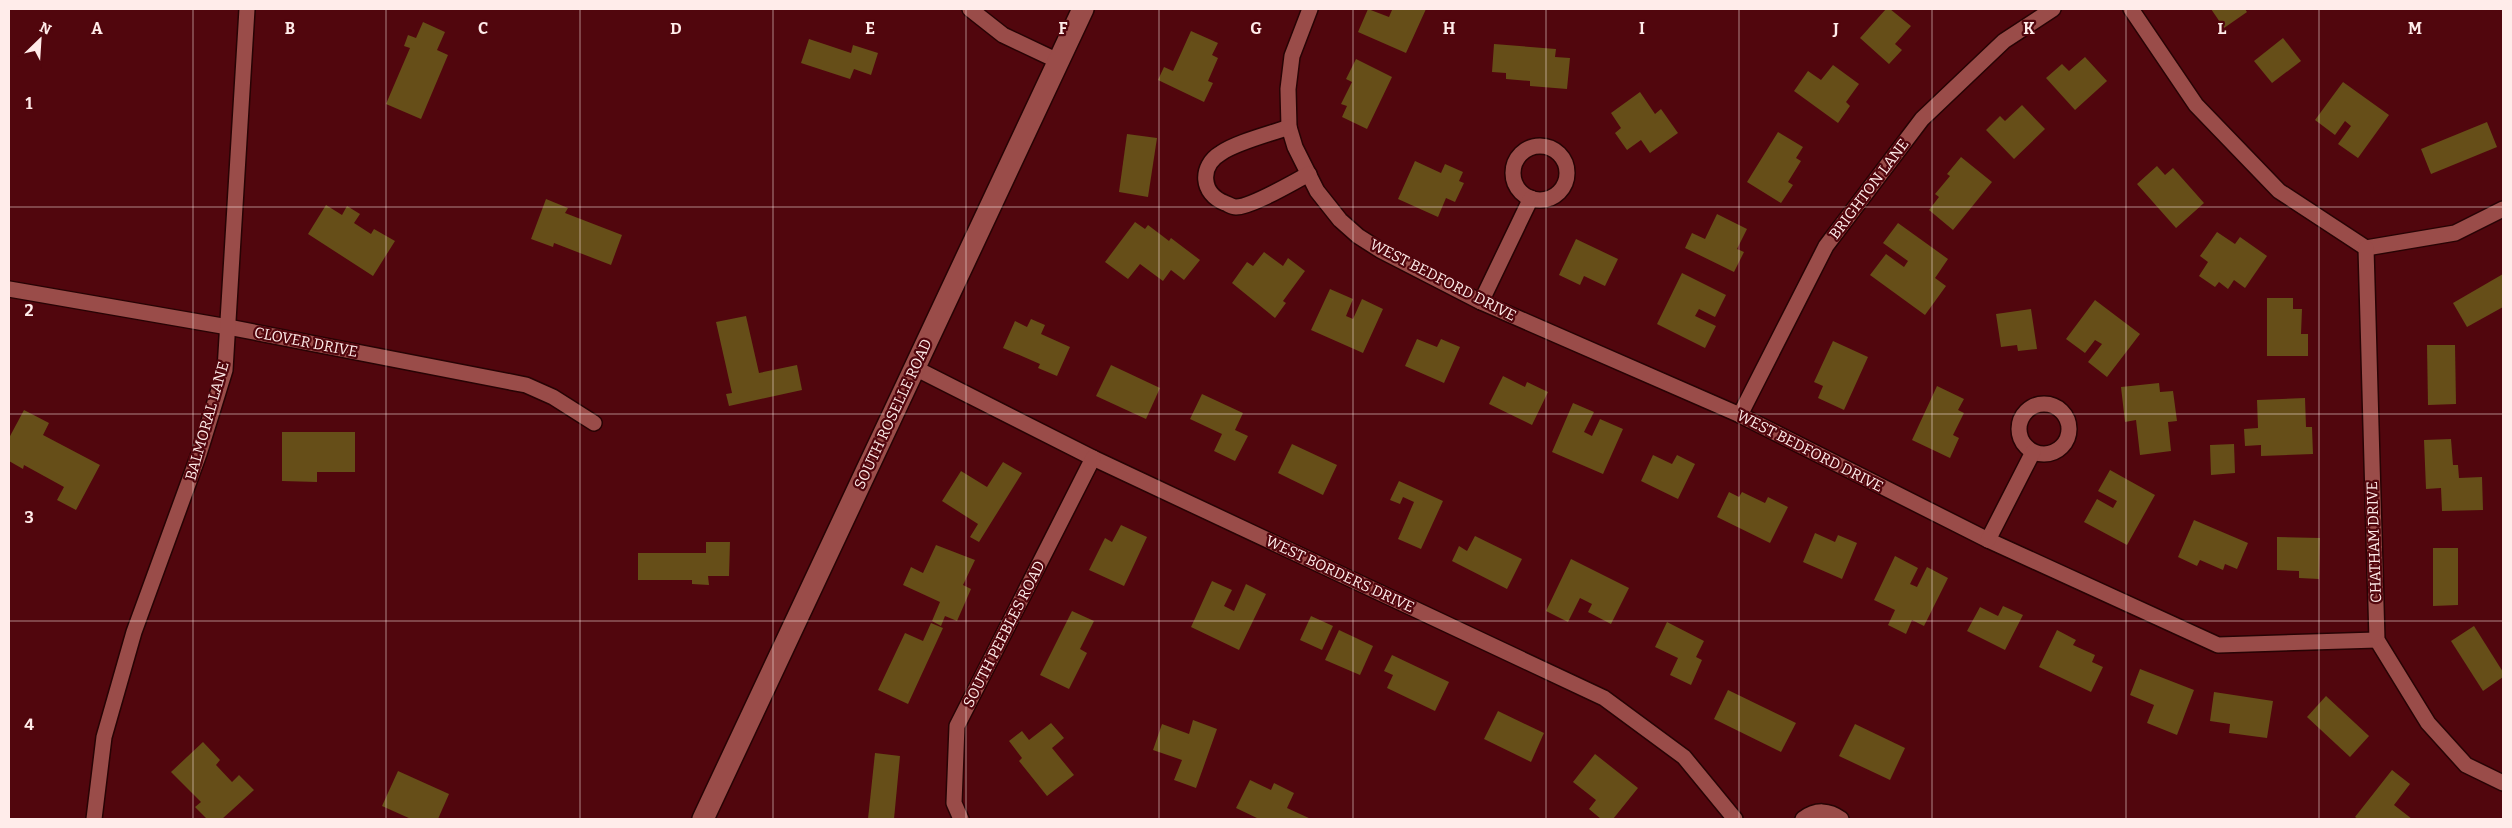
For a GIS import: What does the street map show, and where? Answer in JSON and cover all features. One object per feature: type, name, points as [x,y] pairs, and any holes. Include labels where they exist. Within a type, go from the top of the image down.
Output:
[{"type":"main road","name":"SOUTH ROSELLE ROAD","points":[[702,819],[1083,9]]},
{"type":"street","name":"BALMORAL LANE","points":[[94,819],[104,737],[134,632],[199,454],[225,370],[247,9]]},
{"type":"street","points":[[970,9],[1003,35],[1058,62]]},
{"type":"street","name":"WEST BEDFORD DRIVE","points":[[1310,9],[1292,56],[1288,89],[1290,127],[1295,147],[1317,191],[1340,220],[1358,236],[1380,250],[1481,302],[1740,415],[1988,540],[2218,645],[2377,640]]},
{"type":"street","name":"BRIGHTON LANE","points":[[1740,415],[1826,246],[1922,119],[2004,41],[2053,9]]},
{"type":"street","points":[[2131,9],[2196,105],[2280,191],[2366,248],[2455,233],[2503,209]]},
{"type":"street","points":[[1290,127],[1221,153],[1210,163],[1205,175],[1207,189],[1215,199],[1236,207],[1256,201],[1309,174]]},
{"type":"street","points":[[1481,302],[1531,198]]},
{"type":"street","name":"CHATHAM DRIVE","points":[[2366,248],[2377,640],[2428,723],[2466,765],[2503,783]]},
{"type":"street","name":"CLOVER DRIVE","points":[[9,289],[228,327],[526,384],[553,397],[594,423]]},
{"type":"street","name":"WEST BORDERS DRIVE","points":[[915,368],[1093,458],[1604,698],[1684,757],[1734,819]]},
{"type":"street","points":[[1988,540],[2033,452]]},
{"type":"street","name":"SOUTH PEEBLES ROAD","points":[[960,819],[954,803],[957,726],[1093,458]]},
{"type":"street","points":[[1803,819],[1813,813],[1823,811],[1834,813],[1841,819]]},
{"type":"building","points":[[1368,9],[1389,17],[1392,10],[1389,9],[1426,9],[1406,53],[1358,32]]},
{"type":"building","points":[[1886,9],[1890,9],[1911,26],[1895,44],[1902,50],[1889,64],[1860,38]]},
{"type":"building","points":[[2211,9],[2245,9],[2247,12],[2224,28]]},
{"type":"building","points":[[423,22],[445,32],[437,50],[448,55],[421,119],[386,104],[410,48],[404,46],[408,35],[416,38]]},
{"type":"building","points":[[1191,31],[1218,43],[1212,55],[1218,58],[1208,81],[1213,83],[1204,102],[1158,80],[1164,67],[1173,71]]},
{"type":"building","points":[[2283,38],[2301,61],[2272,83],[2254,61]]},
{"type":"building","points":[[809,39],[851,53],[853,45],[878,53],[871,75],[854,69],[850,79],[801,63]]},
{"type":"building","points":[[1494,44],[1556,49],[1555,57],[1570,58],[1567,89],[1530,86],[1530,81],[1506,79],[1506,73],[1492,72]]},
{"type":"building","points":[[2085,57],[2107,81],[2075,110],[2046,78],[2062,64],[2069,71]]},
{"type":"building","points":[[1356,59],[1392,77],[1367,129],[1342,117],[1347,106],[1341,104],[1352,82],[1346,79]]},
{"type":"building","points":[[1833,65],[1859,84],[1846,102],[1850,106],[1838,123],[1794,91],[1808,71],[1821,80]]},
{"type":"building","points":[[2343,82],[2389,115],[2358,158],[2338,144],[2351,126],[2345,121],[2335,135],[2315,120]]},
{"type":"building","points":[[1640,92],[1655,114],[1661,109],[1678,133],[1650,153],[1641,140],[1627,150],[1615,133],[1621,128],[1611,113]]},
{"type":"building","points":[[2022,105],[2045,129],[2014,159],[1986,130],[2000,116],[2005,121]]},
{"type":"building","points":[[2487,122],[2497,147],[2431,174],[2421,149]]},
{"type":"building","points":[[1778,132],[1803,147],[1796,158],[1801,161],[1788,182],[1793,185],[1781,203],[1747,182]]},
{"type":"building","points":[[1127,134],[1157,138],[1148,197],[1119,192]]},
{"type":"building","points":[[1961,157],[1992,182],[1953,230],[1929,210],[1939,197],[1935,194],[1950,176],[1947,174]]},
{"type":"building","points":[[1415,161],[1441,173],[1445,164],[1463,172],[1459,181],[1464,183],[1455,202],[1446,198],[1438,217],[1398,199]]},
{"type":"building","points":[[2157,166],[2165,175],[2173,168],[2204,203],[2176,228],[2137,184]]},
{"type":"building","points":[[546,199],[568,208],[565,213],[622,235],[611,265],[554,243],[553,247],[531,239]]},
{"type":"building","points":[[326,205],[342,215],[347,206],[360,214],[354,223],[371,234],[374,229],[395,241],[373,276],[308,234]]},
{"type":"building","points":[[1717,214],[1747,229],[1737,249],[1744,252],[1734,272],[1685,248],[1692,233],[1705,239]]},
{"type":"building","points":[[1135,222],[1145,229],[1148,225],[1169,241],[1171,238],[1200,260],[1184,280],[1171,270],[1163,281],[1140,264],[1128,279],[1105,262]]},
{"type":"building","points":[[1898,223],[1948,259],[1935,278],[1946,286],[1925,315],[1870,275],[1886,254],[1904,267],[1908,261],[1883,243]]},
{"type":"building","points":[[2217,232],[2235,244],[2240,237],[2267,256],[2245,288],[2234,280],[2228,289],[2219,282],[2215,287],[2199,276],[2208,262],[2200,256]]},
{"type":"building","points":[[1576,239],[1618,259],[1605,286],[1584,276],[1580,285],[1559,275]]},
{"type":"building","points":[[1264,252],[1283,266],[1288,258],[1305,271],[1283,301],[1286,303],[1275,318],[1232,283],[1247,262],[1253,266]]},
{"type":"building","points":[[1682,273],[1726,295],[1715,317],[1699,309],[1695,316],[1716,326],[1705,348],[1657,324]]},
{"type":"building","points":[[2503,274],[2503,307],[2467,327],[2453,303]]},
{"type":"building","points":[[1330,289],[1353,299],[1346,316],[1353,319],[1362,299],[1383,309],[1363,353],[1311,330]]},
{"type":"building","points":[[2267,298],[2293,298],[2293,309],[2302,309],[2301,334],[2308,334],[2308,356],[2267,356]]},
{"type":"building","points":[[2095,300],[2140,334],[2107,377],[2088,362],[2102,344],[2095,340],[2085,353],[2066,339]]},
{"type":"building","points":[[2031,309],[2037,349],[2018,351],[2017,345],[2001,347],[1996,314]]},
{"type":"building","points":[[746,316],[759,373],[797,365],[802,390],[729,406],[726,394],[732,393],[716,322]]},
{"type":"building","points":[[1031,319],[1045,325],[1041,334],[1070,347],[1057,376],[1038,368],[1040,364],[1003,348],[1015,321],[1027,327]]},
{"type":"building","points":[[1417,339],[1437,347],[1441,339],[1460,347],[1444,383],[1405,366]]},
{"type":"building","points":[[1833,341],[1868,357],[1844,410],[1818,398],[1823,386],[1814,382]]},
{"type":"building","points":[[2427,345],[2455,345],[2456,404],[2428,405]]},
{"type":"building","points":[[1111,365],[1160,388],[1146,419],[1096,396]]},
{"type":"building","points":[[1503,376],[1525,387],[1527,382],[1548,392],[1532,425],[1489,404]]},
{"type":"building","points":[[2159,383],[2160,392],[2173,391],[2177,421],[2168,422],[2171,451],[2140,455],[2136,420],[2125,422],[2121,387]]},
{"type":"building","points":[[1937,386],[1964,399],[1958,410],[1964,413],[1953,435],[1959,438],[1950,458],[1912,440]]},
{"type":"building","points":[[1202,394],[1243,413],[1235,430],[1248,436],[1235,461],[1214,451],[1222,434],[1190,419]]},
{"type":"building","points":[[2305,398],[2306,427],[2312,427],[2313,454],[2261,456],[2261,445],[2245,446],[2244,429],[2258,428],[2257,400]]},
{"type":"building","points":[[1573,403],[1594,412],[1584,432],[1592,436],[1600,419],[1623,429],[1603,474],[1552,452]]},
{"type":"building","points":[[24,410],[49,423],[43,435],[100,465],[76,510],[57,500],[64,487],[24,465],[23,469],[9,461],[9,438]]},
{"type":"building","points":[[282,432],[355,432],[355,472],[317,472],[317,482],[282,481]]},
{"type":"building","points":[[2451,439],[2453,465],[2458,465],[2459,478],[2482,477],[2483,510],[2442,511],[2441,488],[2426,489],[2424,440]]},
{"type":"building","points":[[1292,444],[1337,465],[1323,495],[1278,473]]},
{"type":"building","points":[[2234,444],[2235,473],[2211,475],[2210,445]]},
{"type":"building","points":[[1653,455],[1672,464],[1677,455],[1695,464],[1678,499],[1641,481]]},
{"type":"building","points":[[1003,462],[1022,473],[979,542],[970,537],[978,524],[942,501],[961,471],[987,487]]},
{"type":"building","points":[[2110,470],[2155,495],[2127,545],[2084,522],[2097,499],[2113,508],[2117,501],[2098,491]]},
{"type":"building","points":[[1399,481],[1443,501],[1421,549],[1398,539],[1414,502],[1403,497],[1400,504],[1390,500]]},
{"type":"building","points":[[1729,492],[1739,497],[1742,492],[1765,503],[1768,497],[1788,507],[1770,543],[1717,517]]},
{"type":"building","points":[[2194,520],[2248,543],[2237,569],[2225,564],[2223,570],[2200,560],[2197,566],[2178,557]]},
{"type":"building","points":[[1121,525],[1147,537],[1124,586],[1089,570],[1105,538],[1112,542]]},
{"type":"building","points":[[1815,533],[1835,542],[1838,535],[1857,543],[1842,579],[1803,562]]},
{"type":"building","points":[[1475,536],[1522,559],[1507,589],[1452,561],[1459,546],[1467,551]]},
{"type":"building","points":[[2277,537],[2320,538],[2319,579],[2299,578],[2299,571],[2277,570]]},
{"type":"building","points":[[706,542],[730,542],[729,576],[708,576],[709,585],[692,584],[692,580],[638,580],[638,553],[706,553]]},
{"type":"building","points":[[936,545],[975,560],[963,585],[971,589],[957,621],[945,616],[941,626],[932,621],[940,602],[903,585],[911,567],[923,573]]},
{"type":"building","points":[[2433,548],[2458,548],[2458,605],[2433,606]]},
{"type":"building","points":[[1895,556],[1918,568],[1910,584],[1917,587],[1927,567],[1948,578],[1924,626],[1912,620],[1906,634],[1888,625],[1895,610],[1874,600]]},
{"type":"building","points":[[1571,559],[1629,588],[1611,624],[1588,612],[1592,604],[1580,598],[1568,622],[1546,611]]},
{"type":"building","points":[[1212,581],[1232,590],[1224,606],[1234,611],[1246,584],[1266,594],[1239,650],[1191,627]]},
{"type":"building","points":[[2003,606],[2023,615],[2005,650],[1967,631],[1980,607],[1998,616]]},
{"type":"building","points":[[1072,611],[1094,621],[1080,649],[1087,653],[1069,689],[1040,675]]},
{"type":"building","points":[[1311,616],[1333,626],[1322,650],[1300,640]]},
{"type":"building","points":[[1667,622],[1704,641],[1696,657],[1702,660],[1691,685],[1670,675],[1678,658],[1655,647]]},
{"type":"building","points":[[931,623],[943,628],[908,704],[878,690],[905,633],[923,641]]},
{"type":"building","points":[[2474,626],[2503,672],[2503,677],[2483,691],[2451,641]]},
{"type":"building","points":[[1339,630],[1373,646],[1360,675],[1325,660]]},
{"type":"building","points":[[2057,630],[2076,640],[2073,645],[2095,655],[2092,662],[2103,667],[2091,692],[2039,667]]},
{"type":"building","points":[[1392,655],[1449,682],[1435,711],[1387,688],[1393,675],[1384,671]]},
{"type":"building","points":[[2140,669],[2194,690],[2177,735],[2147,723],[2154,705],[2130,695]]},
{"type":"building","points":[[1728,690],[1796,723],[1781,752],[1714,719]]},
{"type":"building","points":[[2214,692],[2273,701],[2267,738],[2229,733],[2230,724],[2210,721]]},
{"type":"building","points":[[2326,696],[2369,736],[2350,757],[2307,717]]},
{"type":"building","points":[[1498,711],[1544,733],[1531,762],[1484,739]]},
{"type":"building","points":[[1193,720],[1217,729],[1196,788],[1174,780],[1182,760],[1153,750],[1162,724],[1189,734]]},
{"type":"building","points":[[1051,723],[1064,738],[1052,748],[1074,775],[1047,796],[1019,761],[1022,758],[1009,741],[1022,731],[1029,740]]},
{"type":"building","points":[[1855,724],[1905,748],[1890,780],[1839,756]]},
{"type":"building","points":[[203,742],[220,760],[216,765],[232,782],[239,775],[254,790],[222,819],[207,819],[195,807],[201,802],[171,772]]},
{"type":"building","points":[[875,753],[900,756],[894,819],[868,819]]},
{"type":"building","points":[[1595,754],[1638,788],[1613,819],[1601,819],[1589,809],[1596,800],[1573,782]]},
{"type":"building","points":[[2392,770],[2410,784],[2394,805],[2412,819],[2358,819],[2355,817]]},
{"type":"building","points":[[398,771],[449,794],[438,819],[411,819],[382,806]]},
{"type":"building","points":[[1250,780],[1271,790],[1274,783],[1294,793],[1287,808],[1311,819],[1259,819],[1236,808]]}]
